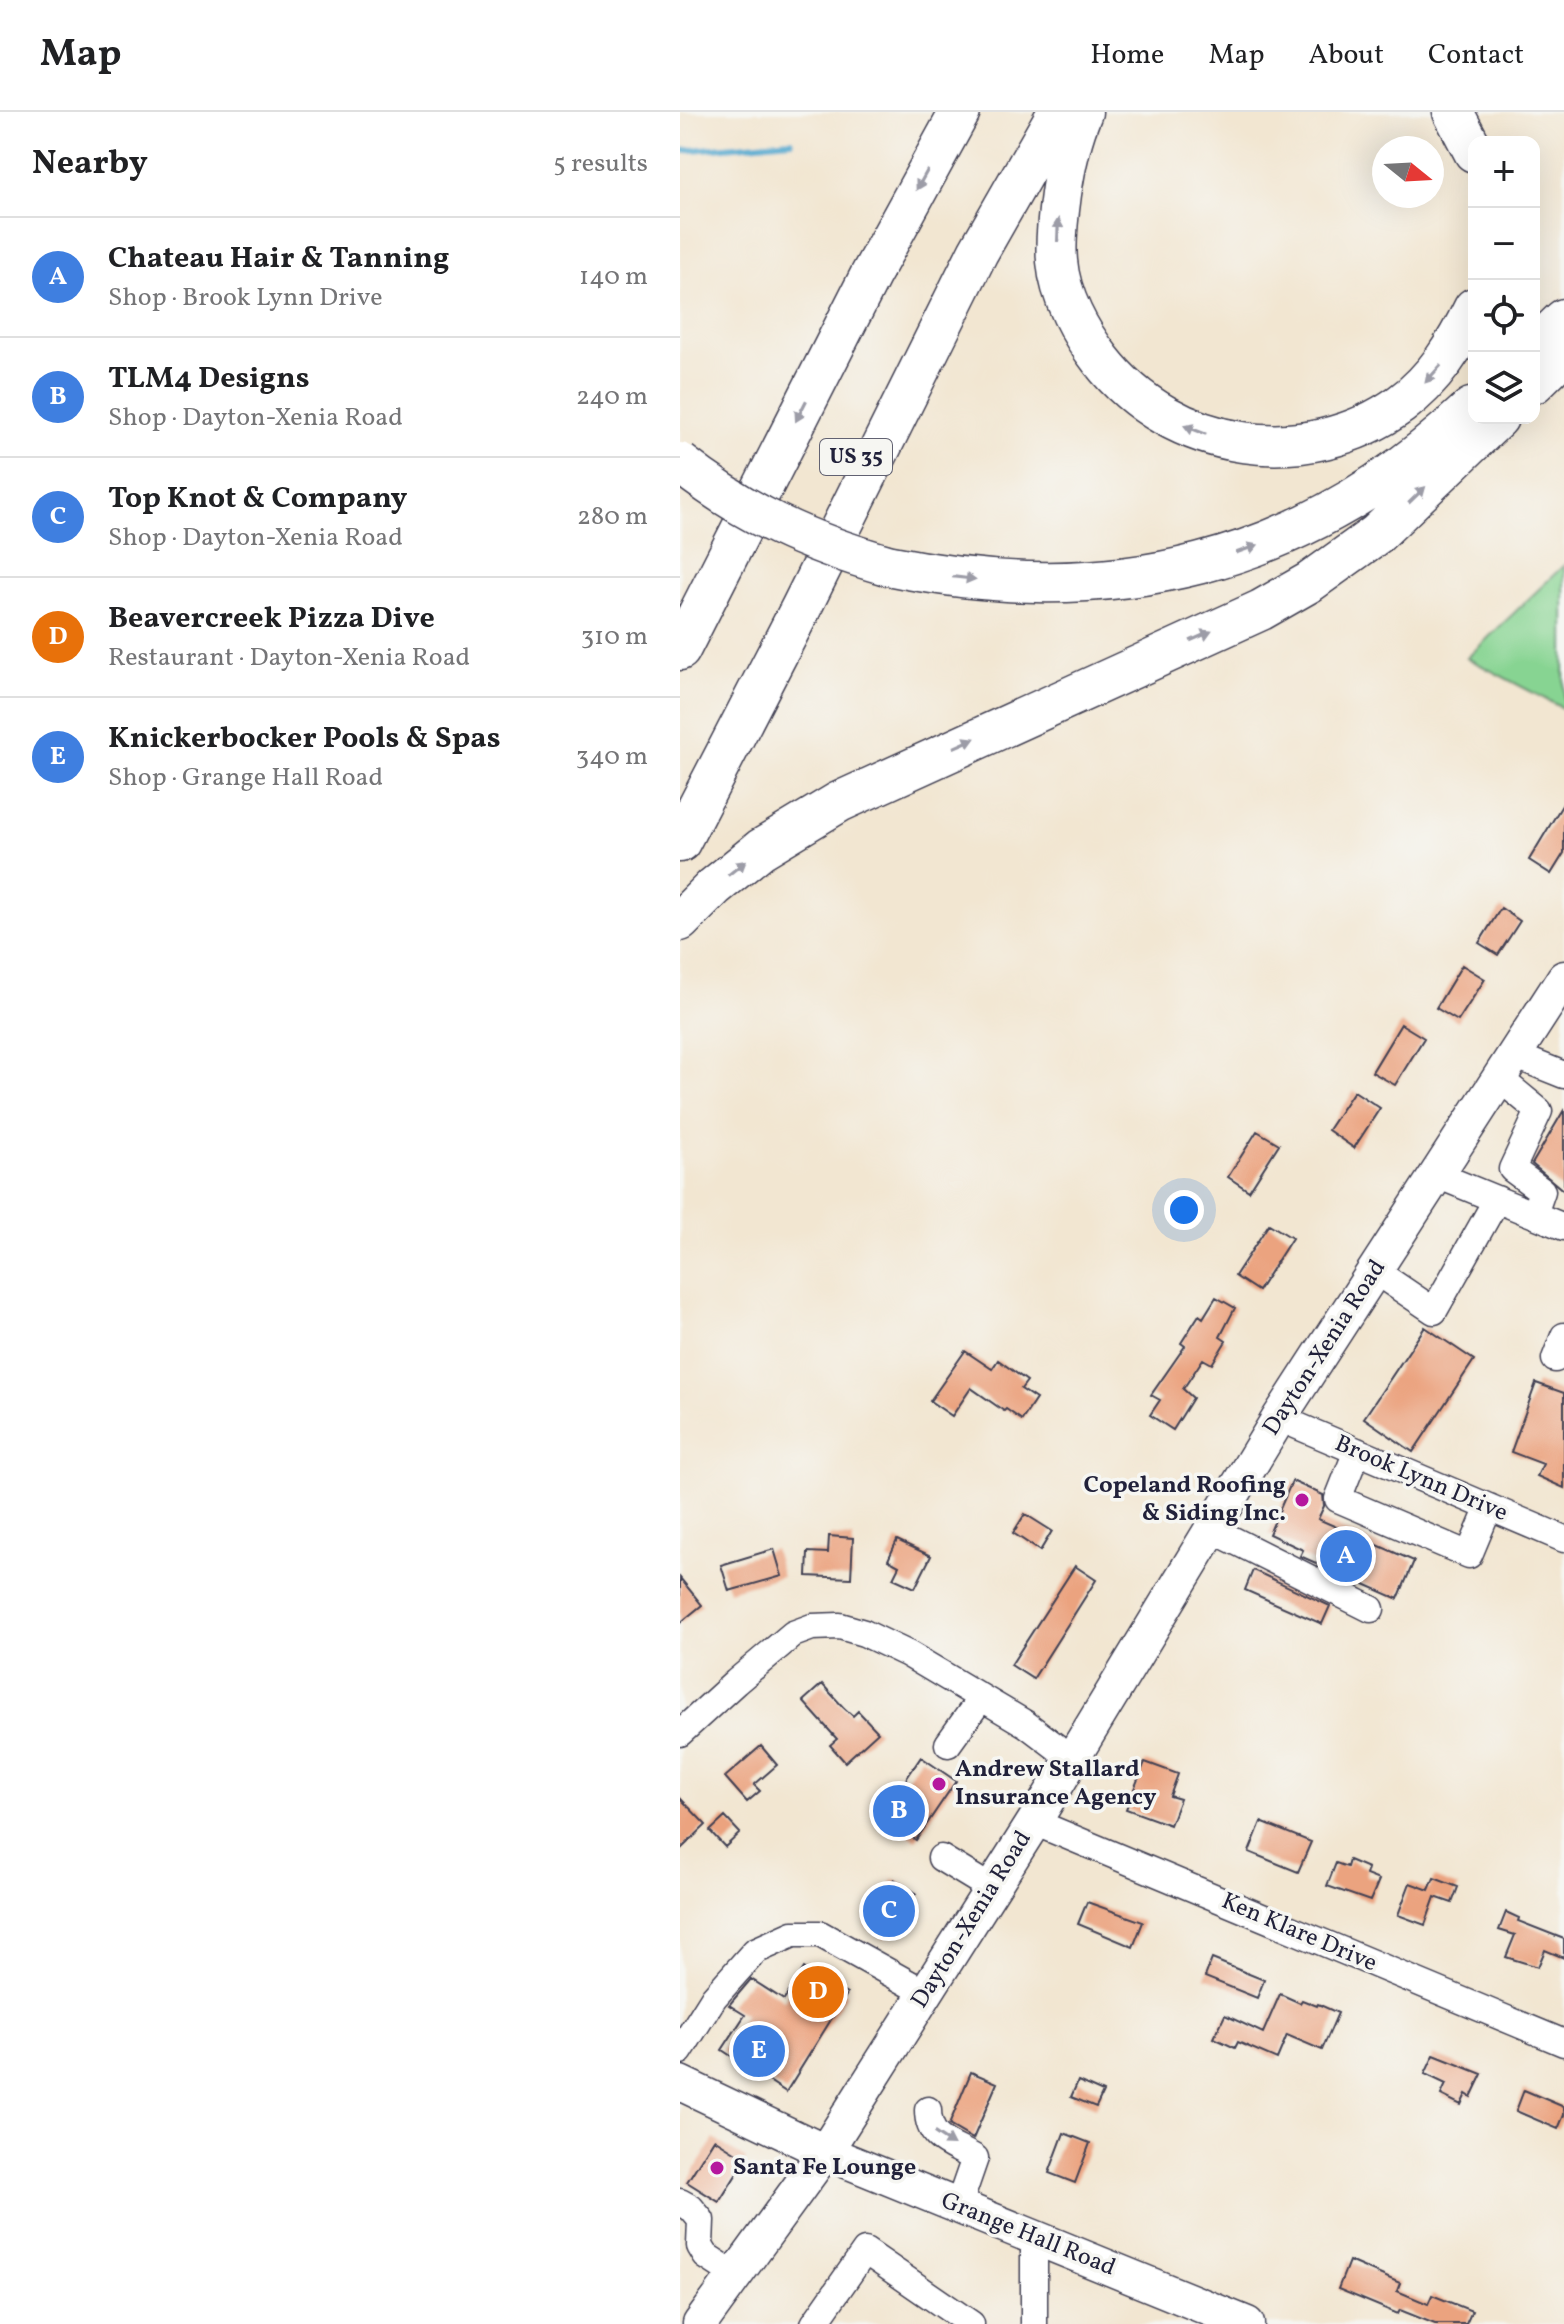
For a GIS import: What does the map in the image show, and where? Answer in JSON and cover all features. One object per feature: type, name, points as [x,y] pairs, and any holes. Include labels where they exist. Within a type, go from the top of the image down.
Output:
[{"type":"highway","name":"US 35","points":[[680,650],[870,276],[960,112]]},
{"type":"highway","name":"US 35","points":[[680,806],[794,585],[915,337],[1039,112]]},
{"type":"highway","points":[[680,842],[978,252],[1058,112]]},
{"type":"highway","points":[[1082,112],[1074,129],[1058,217],[1057,261],[1064,291],[1076,320],[1111,373],[1158,413],[1189,429],[1233,441],[1279,445],[1312,442],[1345,433],[1401,404],[1424,384],[1444,362],[1468,320]]},
{"type":"highway","points":[[1453,112],[1468,141]]},
{"type":"highway","points":[[1540,342],[1564,319]]},
{"type":"highway","points":[[1540,377],[1564,354]]},
{"type":"highway","points":[[680,463],[727,498],[784,530],[835,550],[887,565],[971,580],[1031,584],[1114,580],[1190,566],[1243,551],[1329,513],[1410,460],[1468,410]]},
{"type":"highway","points":[[680,921],[714,887],[761,849],[839,802],[1261,610],[1310,582],[1377,534],[1492,424]]},
{"type":"main road","name":"Dayton-Xenia Road","points":[[700,2324],[825,2152],[1034,1822],[1279,1418],[1507,1067],[1560,995]]},
{"type":"main road","name":"Grange Hall Road","points":[[680,2083],[825,2152],[1247,2324]]},
{"type":"street","points":[[1507,1067],[1564,1075]]},
{"type":"street","points":[[1507,1067],[1539,1111],[1512,1169],[1542,1191],[1534,1214]]},
{"type":"street","points":[[1437,1175],[1564,1227]]},
{"type":"street","points":[[1375,1271],[1434,1311],[1497,1199]]},
{"type":"street","name":"Brook Lynn Drive","points":[[1279,1418],[1564,1539]]},
{"type":"street","points":[[1357,1451],[1338,1499],[1469,1555],[1489,1507]]},
{"type":"street","points":[[1211,1529],[1371,1609]]},
{"type":"street","points":[[680,1733],[793,1634],[822,1626],[840,1626],[887,1643],[1026,1724],[1071,1758]]},
{"type":"street","points":[[948,1744],[981,1698]]},
{"type":"street","name":"Ken Klare Drive","points":[[1034,1822],[1564,2043]]},
{"type":"street","points":[[941,1858],[992,1889]]},
{"type":"street","points":[[680,2051],[714,1997],[755,1951],[793,1934],[820,1934],[926,1993]]},
{"type":"street","points":[[928,2110],[933,2135],[975,2158],[958,2207]]},
{"type":"street","points":[[680,2202],[691,2208],[701,2220],[700,2246],[706,2256],[737,2276]]},
{"type":"street","points":[[1034,2238],[1034,2324]]},
{"type":"street","points":[[814,2324],[865,2251],[971,2324]]},
{"type":"green space","points":[[1564,565],[1564,709],[1467,658]]},
{"type":"building","points":[[1564,802],[1564,853],[1551,874],[1529,860]]},
{"type":"building","points":[[1501,908],[1520,921],[1498,955],[1479,943]]},
{"type":"building","points":[[1462,965],[1485,979],[1458,1021],[1436,1008]]},
{"type":"building","points":[[1401,1024],[1424,1038],[1395,1085],[1372,1072]]},
{"type":"building","points":[[1354,1091],[1380,1108],[1354,1148],[1328,1130]]},
{"type":"building","points":[[1564,1110],[1564,1191],[1532,1164]]},
{"type":"building","points":[[1257,1131],[1279,1144],[1249,1191],[1228,1177]]},
{"type":"building","points":[[1269,1224],[1292,1238],[1258,1291],[1235,1276]]},
{"type":"building","points":[[1216,1297],[1235,1308],[1220,1337],[1226,1341],[1212,1364],[1203,1359],[1183,1389],[1193,1398],[1173,1430],[1150,1415],[1160,1400],[1151,1395],[1185,1346],[1181,1343],[1199,1315],[1203,1318]]},
{"type":"building","points":[[1425,1327],[1474,1360],[1413,1452],[1364,1418]]},
{"type":"building","points":[[965,1351],[992,1369],[998,1360],[1027,1381],[1021,1389],[1036,1399],[1022,1420],[971,1388],[952,1416],[930,1401]]},
{"type":"building","points":[[1536,1383],[1564,1393],[1564,1488],[1537,1476],[1543,1464],[1511,1452]]},
{"type":"building","points":[[1292,1481],[1323,1495],[1324,1506],[1318,1519],[1414,1561],[1398,1599],[1300,1556],[1303,1550],[1269,1534]]},
{"type":"building","points":[[1025,1514],[1052,1531],[1040,1551],[1013,1533]]},
{"type":"building","points":[[829,1536],[853,1538],[851,1578],[807,1576],[808,1552],[828,1553]]},
{"type":"building","points":[[897,1540],[931,1556],[915,1588],[893,1578],[899,1566],[888,1560]]},
{"type":"building","points":[[774,1549],[782,1576],[729,1591],[721,1565]]},
{"type":"building","points":[[1075,1566],[1096,1580],[1033,1679],[1011,1665]]},
{"type":"building","points":[[1253,1570],[1330,1606],[1322,1624],[1245,1590]]},
{"type":"building","points":[[680,1578],[702,1605],[680,1623]]},
{"type":"building","points":[[822,1684],[853,1716],[858,1711],[878,1732],[845,1762],[830,1745],[837,1739],[803,1701]]},
{"type":"building","points":[[761,1746],[777,1765],[754,1785],[760,1791],[747,1802],[725,1777]]},
{"type":"building","points":[[921,1757],[956,1781],[916,1840],[881,1816]]},
{"type":"building","points":[[1145,1762],[1178,1774],[1170,1796],[1180,1799],[1170,1825],[1126,1809]]},
{"type":"building","points":[[680,1798],[706,1825],[680,1850]]},
{"type":"building","points":[[725,1817],[740,1833],[725,1847],[710,1831]]},
{"type":"building","points":[[1261,1822],[1311,1842],[1298,1872],[1249,1852]]},
{"type":"building","points":[[1349,1860],[1368,1868],[1366,1875],[1379,1880],[1370,1901],[1327,1886],[1336,1863],[1347,1867]]},
{"type":"building","points":[[1434,1878],[1458,1887],[1452,1903],[1435,1897],[1425,1925],[1398,1915],[1410,1883],[1429,1890]]},
{"type":"building","points":[[894,1879],[916,1893],[885,1939],[865,1926]]},
{"type":"building","points":[[1087,1902],[1143,1922],[1133,1947],[1078,1924]]},
{"type":"building","points":[[1506,1912],[1519,1918],[1518,1921],[1564,1939],[1564,1958],[1545,1950],[1538,1967],[1506,1957],[1515,1935],[1499,1930]]},
{"type":"building","points":[[1212,1959],[1264,1980],[1257,1998],[1205,1977]]},
{"type":"building","points":[[804,1968],[847,1994],[786,2092],[722,2050],[745,2015],[729,2005],[751,1979],[784,2000]]},
{"type":"building","points":[[1280,1994],[1338,2013],[1322,2050],[1287,2035],[1277,2059],[1238,2042],[1235,2048],[1214,2038],[1225,2015],[1263,2033]]},
{"type":"building","points":[[1434,2055],[1482,2074],[1471,2097],[1466,2094],[1461,2105],[1441,2095],[1446,2084],[1425,2074]]},
{"type":"building","points":[[971,2072],[997,2083],[973,2139],[949,2125]]},
{"type":"building","points":[[1078,2081],[1103,2092],[1096,2107],[1071,2097]]},
{"type":"building","points":[[1524,2090],[1564,2107],[1558,2129],[1516,2111]]},
{"type":"building","points":[[1064,2133],[1090,2143],[1075,2183],[1049,2173]]},
{"type":"building","points":[[714,2139],[746,2159],[719,2202],[687,2182]]},
{"type":"building","points":[[1349,2261],[1400,2283],[1397,2291],[1428,2304],[1432,2295],[1472,2311],[1466,2324],[1435,2324],[1400,2310],[1398,2314],[1338,2289]]},
{"type":"waterway","points":[[680,151],[791,141]]},
{"type":"place","name":"Copeland Roofing & Siding Inc.","points":[[1302,1500]]},
{"type":"place","name":"Chateau Hair & Tanning","points":[[1346,1556]]},
{"type":"place","name":"Andrew Stallard Insurance Agency","points":[[939,1784]]},
{"type":"place","name":"TLM4 Designs","points":[[899,1811]]},
{"type":"place","name":"Top Knot & Company","points":[[889,1911]]},
{"type":"place","name":"Beavercreek Pizza Dive","points":[[818,1992]]},
{"type":"place","name":"Knickerbocker Pools & Spas","points":[[759,2051]]},
{"type":"place","name":"Santa Fe Lounge","points":[[717,2168]]}]
